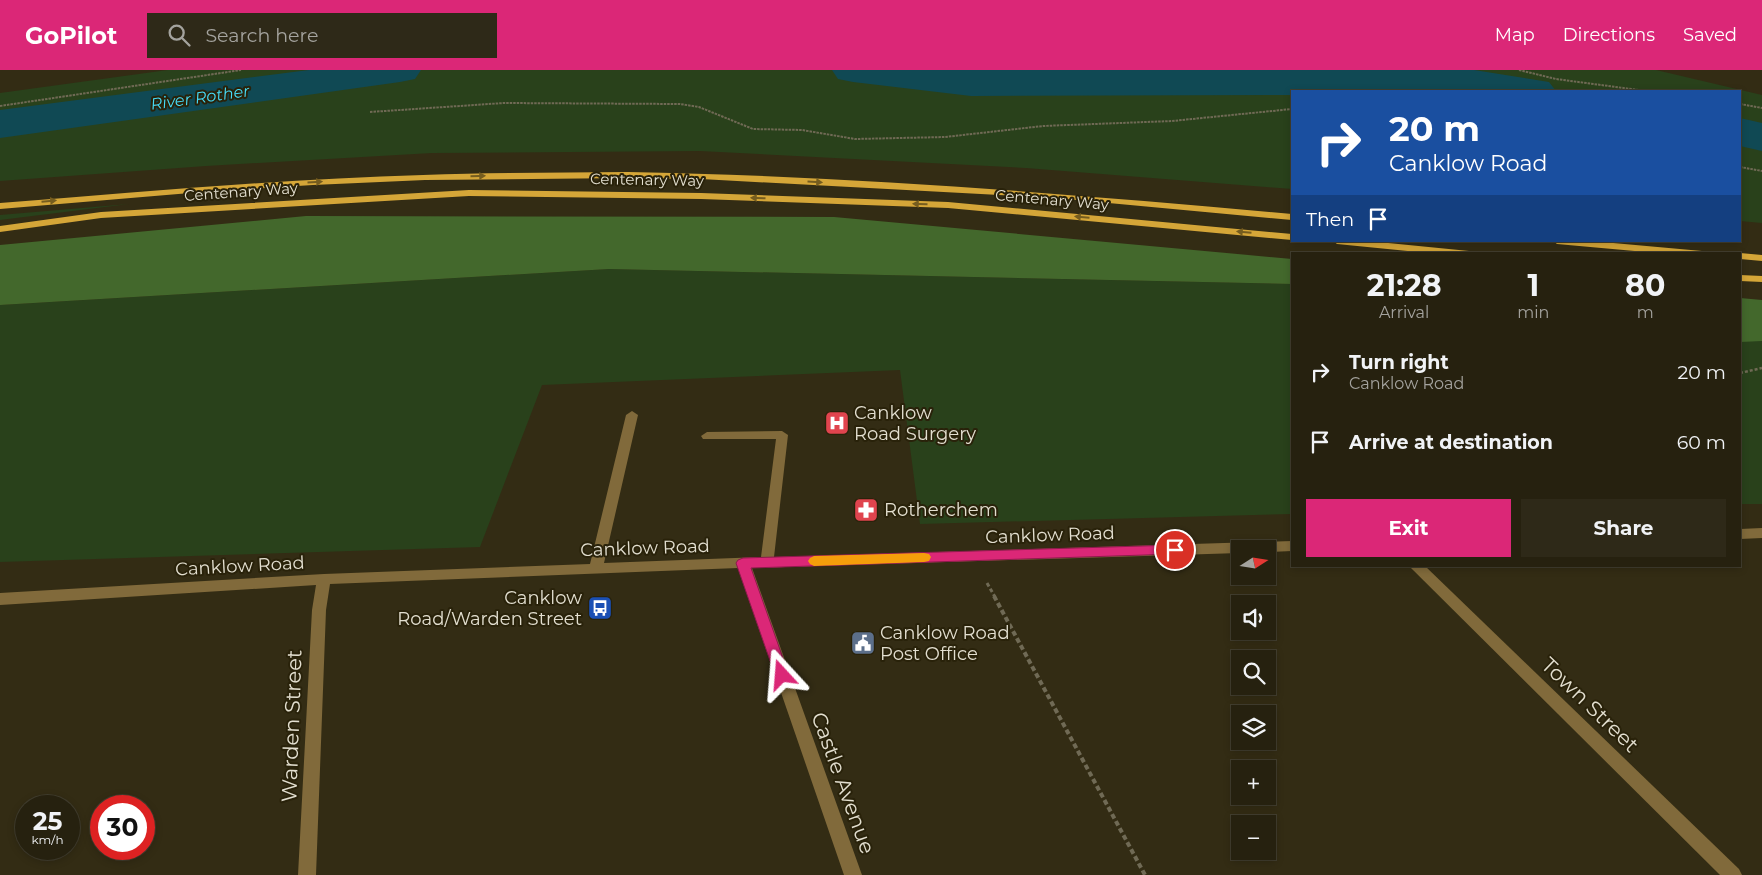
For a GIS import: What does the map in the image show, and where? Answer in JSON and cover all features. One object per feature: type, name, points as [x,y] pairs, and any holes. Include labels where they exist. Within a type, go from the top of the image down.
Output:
[{"type":"main road","name":"Centenary Way","points":[[0,206],[202,189],[322,182],[425,177],[628,174],[701,176],[1055,195],[1291,217]]},
{"type":"main road","name":"Centenary Way","points":[[0,229],[101,215],[469,193],[701,196],[948,206],[1291,237]]},
{"type":"main road","points":[[1347,242],[1449,252]]},
{"type":"main road","points":[[1567,242],[1680,252]]},
{"type":"main road","points":[[1741,256],[1762,258]]},
{"type":"main road","points":[[1741,278],[1762,280]]},
{"type":"street","points":[[596,569],[632,414]]},
{"type":"street","points":[[707,436],[782,435],[767,562]]},
{"type":"street","points":[[1741,534],[1762,533]]},
{"type":"street","name":"Canklow Road","points":[[0,599],[324,579],[767,562],[1291,546]]},
{"type":"street","name":"Castle Avenue","points":[[743,563],[853,875]]},
{"type":"street","name":"Town Street","points":[[1417,567],[1733,875]]},
{"type":"street","name":"Warden Street","points":[[307,875],[319,610],[324,579]]},
{"type":"path","points":[[0,106],[241,70]]},
{"type":"path","points":[[1519,70],[1556,79],[1638,90]]},
{"type":"path","points":[[370,112],[504,103],[680,104],[699,107],[753,129],[802,130],[855,139],[892,139],[945,137],[1043,126],[1172,121],[1291,109]]},
{"type":"path","points":[[1741,104],[1762,108]]},
{"type":"path","points":[[1741,167],[1762,171]]},
{"type":"path","points":[[1741,373],[1762,368]]},
{"type":"path","points":[[973,556],[1145,875]]},
{"type":"green space","points":[[168,70],[1656,70],[1741,90],[1291,90],[1291,189],[1026,168],[700,151],[432,153],[206,166],[0,181],[0,93]]},
{"type":"green space","points":[[1741,90],[1762,95],[1762,223],[1741,221]]},
{"type":"green space","points":[[129,204],[0,220],[0,215]]},
{"type":"green space","points":[[306,216],[834,217],[1291,259],[1291,284],[609,269],[0,305],[0,245]]},
{"type":"green space","points":[[609,269],[1291,284],[1291,514],[920,524],[900,370],[542,385],[480,547],[0,562],[0,305]]},
{"type":"green space","points":[[1741,298],[1762,300],[1762,341],[1741,342]]},
{"type":"green space","points":[[1762,341],[1762,504],[1741,504],[1741,342]]},
{"type":"waterway","name":"River Rother","points":[[0,124],[400,70]]},
{"type":"waterway","name":"River Rother","points":[[853,70],[971,83],[1104,84],[1461,81],[1527,90]]},
{"type":"waterway","name":"River Rother","points":[[1741,132],[1762,137]]},
{"type":"slow traffic","points":[[814,561],[924,557]]},
{"type":"place","name":"Canklow Road Surgery","points":[[837,423]]},
{"type":"place","name":"Rotherchem","points":[[866,510]]},
{"type":"place","name":"Canklow Road/Warden Street","points":[[600,608]]},
{"type":"place","name":"Canklow Road Post Office","points":[[863,643]]},
{"type":"route","points":[[782,675],[743,563],[1175,550]]}]
